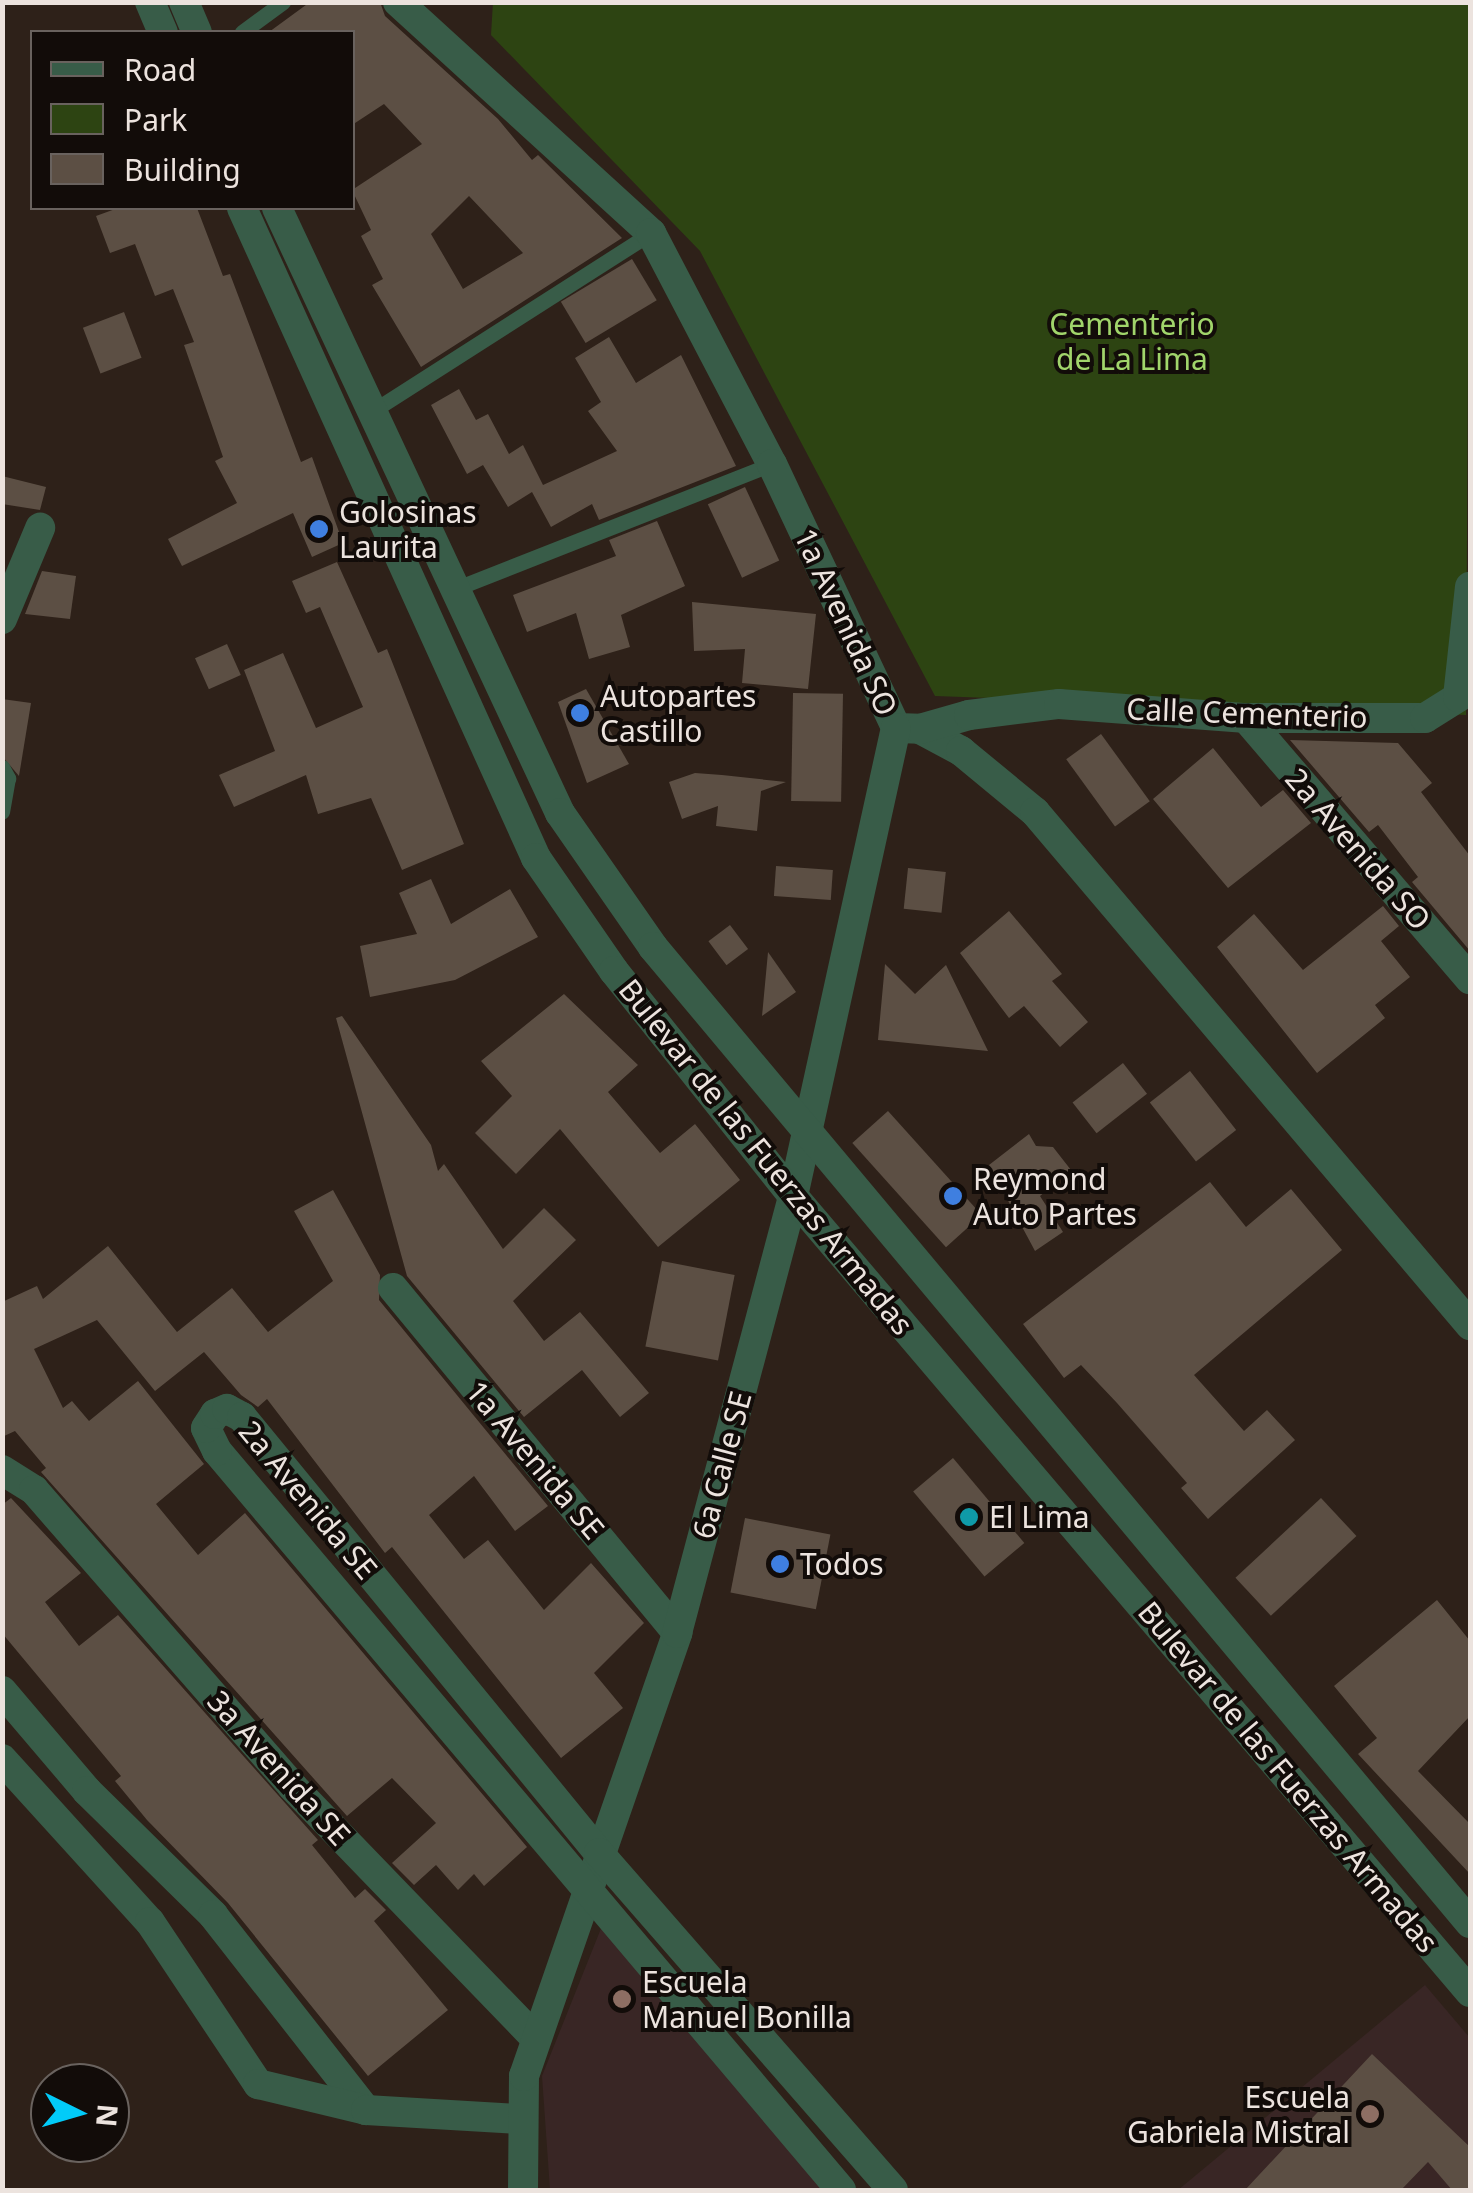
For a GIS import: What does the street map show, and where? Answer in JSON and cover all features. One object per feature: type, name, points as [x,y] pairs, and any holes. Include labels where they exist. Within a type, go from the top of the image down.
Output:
[{"type":"street","points":[[150,2],[162,30]]},
{"type":"street","points":[[184,2],[197,30]]},
{"type":"street","name":"1a Avenida SO","points":[[398,2],[651,232],[908,728],[995,775],[1035,812],[1470,1325]]},
{"type":"street","name":"Bulevar de las Fuerzas Armadas","points":[[243,210],[536,858],[614,971],[794,1196],[1470,1992]]},
{"type":"street","name":"Bulevar de las Fuerzas Armadas","points":[[278,210],[452,590],[560,813],[652,947],[1470,1923]]},
{"type":"street","points":[[2,620],[40,528]]},
{"type":"street","name":"Calle Cementerio","points":[[908,728],[970,715],[1058,704],[1246,718],[1425,718],[1445,711],[1458,697],[1470,587]]},
{"type":"street","name":"2a Avenida SO","points":[[1246,718],[1470,980]]},
{"type":"street","name":"6a Calle SE","points":[[523,2190],[520,2119],[535,2038],[678,1632],[794,1196],[908,728]]},
{"type":"street","name":"1a Avenida SE","points":[[393,1288],[678,1632]]},
{"type":"street","name":"2a Avenida SE","points":[[841,2190],[217,1451],[206,1428],[216,1414],[228,1408],[242,1417],[599,1853],[893,2190]]},
{"type":"street","name":"3a Avenida SE","points":[[2,1470],[34,1490],[292,1786],[535,2038]]},
{"type":"street","points":[[2,1691],[87,1791],[212,1915],[366,2110]]},
{"type":"street","points":[[2,1760],[150,1922],[245,2072],[276,2093],[366,2110],[520,2119]]},
{"type":"lane","points":[[245,30],[283,2]]},
{"type":"lane","points":[[370,412],[651,232]]},
{"type":"lane","points":[[452,590],[772,464]]},
{"type":"lane","points":[[2,767],[8,778],[2,811]]},
{"type":"shaded area","name":"Escuela Manuel Bonilla","points":[[604,1921],[838,2190],[550,2190],[542,2076]]},
{"type":"shaded area","name":"Escuela Gabriela Mistral","points":[[1425,1985],[1470,2038],[1470,2190],[1178,2190]]},
{"type":"green space","name":"Cementerio de La Lima","points":[[493,2],[1470,3],[1466,715],[935,696],[700,251],[491,35]]},
{"type":"building","points":[[310,2],[380,2],[385,16],[498,119],[532,160],[538,155],[622,238],[421,367],[372,285],[383,279],[361,236],[371,230],[355,196],[355,188],[422,144],[384,104],[355,123],[355,30],[272,30]],"holes":[[[469,196],[523,253],[463,289],[431,234]]]},
{"type":"building","points":[[112,210],[198,210],[223,276],[230,274],[301,462],[312,457],[343,543],[312,557],[293,513],[182,566],[168,539],[237,503],[215,461],[223,457],[184,345],[194,342],[173,289],[155,296],[135,244],[110,253],[96,216]]},
{"type":"building","points":[[632,259],[657,300],[586,343],[561,302]]},
{"type":"building","points":[[124,312],[142,358],[100,374],[83,328]]},
{"type":"building","points":[[609,337],[636,383],[681,355],[736,466],[599,520],[592,504],[551,527],[532,492],[508,507],[483,465],[467,474],[431,405],[459,389],[476,420],[488,414],[509,454],[523,445],[543,485],[617,451],[588,411],[601,402],[575,358]]},
{"type":"building","points":[[2,476],[46,487],[40,510],[2,504]]},
{"type":"building","points":[[745,487],[779,560],[742,578],[708,504]]},
{"type":"building","points":[[657,521],[685,586],[621,615],[630,647],[589,659],[576,613],[527,632],[513,595],[616,556],[609,540]]},
{"type":"building","points":[[337,562],[378,653],[387,649],[464,844],[402,870],[371,798],[318,814],[306,775],[234,807],[219,775],[275,751],[244,670],[283,653],[316,728],[363,707],[320,607],[306,613],[292,581]]},
{"type":"building","points":[[42,571],[76,576],[70,619],[25,614]]},
{"type":"building","points":[[692,602],[816,614],[808,689],[742,683],[745,649],[694,651]]},
{"type":"building","points":[[227,644],[241,675],[209,689],[195,658]]},
{"type":"building","points":[[586,689],[629,764],[587,783],[558,702]]},
{"type":"building","points":[[793,693],[843,694],[841,802],[791,801]]},
{"type":"building","points":[[2,699],[31,703],[19,776],[2,756]]},
{"type":"building","points":[[1101,734],[1150,801],[1115,826],[1066,759]]},
{"type":"building","points":[[1290,740],[1398,743],[1432,783],[1421,792],[1470,856],[1470,951],[1412,882],[1418,877],[1378,825],[1369,832]]},
{"type":"building","points":[[1213,748],[1261,807],[1283,790],[1311,823],[1228,888],[1153,799]]},
{"type":"building","points":[[695,773],[786,782],[761,791],[757,831],[716,826],[718,806],[682,819],[669,782]]},
{"type":"building","points":[[776,866],[833,870],[831,900],[774,896]]},
{"type":"building","points":[[908,868],[946,872],[942,913],[904,909]]},
{"type":"building","points":[[431,879],[451,924],[510,889],[538,937],[455,980],[370,997],[360,946],[417,934],[399,893]]},
{"type":"building","points":[[1383,906],[1399,926],[1381,941],[1410,977],[1375,1005],[1385,1018],[1317,1073],[1217,947],[1254,914],[1303,970]]},
{"type":"building","points":[[1009,911],[1062,974],[1052,981],[1088,1022],[1060,1047],[1024,1006],[1009,1018],[960,953]]},
{"type":"building","points":[[730,925],[748,949],[726,965],[708,941]]},
{"type":"building","points":[[768,952],[796,992],[762,1016]]},
{"type":"building","points":[[885,964],[915,994],[946,965],[988,1051],[878,1040]]},
{"type":"building","points":[[564,994],[638,1065],[608,1092],[660,1153],[695,1124],[740,1180],[658,1247],[560,1129],[516,1174],[475,1133],[512,1096],[481,1061]]},
{"type":"building","points":[[342,1016],[431,1145],[438,1171],[444,1164],[503,1249],[544,1208],[576,1240],[513,1301],[544,1341],[580,1312],[649,1393],[620,1417],[582,1370],[524,1417],[407,1276],[336,1018]]},
{"type":"building","points":[[1123,1063],[1147,1094],[1097,1133],[1073,1102]]},
{"type":"building","points":[[1190,1071],[1236,1130],[1196,1161],[1150,1102]]},
{"type":"building","points":[[888,1111],[982,1215],[946,1247],[852,1143]]},
{"type":"building","points":[[1029,1134],[1036,1146],[1053,1147],[1071,1170],[1040,1196],[1063,1232],[1035,1251],[989,1165]]},
{"type":"building","points":[[1210,1182],[1246,1227],[1291,1189],[1342,1250],[1194,1375],[1244,1431],[1267,1410],[1295,1440],[1208,1519],[1181,1488],[1187,1483],[1081,1365],[1064,1378],[1023,1324]]},
{"type":"building","points":[[333,1190],[380,1275],[379,1300],[548,1506],[515,1531],[474,1476],[429,1515],[464,1559],[488,1540],[544,1610],[591,1563],[644,1623],[594,1673],[623,1708],[561,1758],[392,1547],[385,1553],[267,1399],[258,1407],[241,1395],[204,1352],[155,1391],[97,1320],[34,1349],[63,1408],[72,1401],[89,1421],[138,1381],[204,1464],[156,1504],[198,1555],[245,1513],[527,1847],[484,1886],[474,1874],[458,1890],[436,1865],[414,1885],[392,1863],[436,1823],[392,1778],[347,1816],[41,1472],[46,1468],[15,1431],[2,1437],[2,1302],[37,1286],[43,1299],[108,1246],[177,1332],[232,1288],[268,1332],[333,1281],[294,1211]]},
{"type":"building","points":[[662,1261],[735,1275],[718,1361],[645,1346]]},
{"type":"building","name":"El Lima","points":[[953,1458],[1024,1543],[985,1576],[913,1491]]},
{"type":"building","points":[[11,1498],[81,1573],[45,1602],[79,1646],[118,1615],[318,1840],[312,1845],[355,1898],[365,1889],[386,1910],[374,1921],[448,2010],[368,2076],[228,1903],[147,1820],[115,1781],[121,1776],[2,1633],[2,1505]]},
{"type":"building","points":[[1321,1498],[1356,1536],[1271,1616],[1235,1578]]},
{"type":"building","name":"Todos","points":[[745,1518],[830,1535],[816,1609],[730,1593]]},
{"type":"building","points":[[1437,1600],[1470,1641],[1470,1716],[1418,1771],[1470,1824],[1470,1874],[1358,1754],[1377,1738],[1334,1686]]},
{"type":"building","points":[[1372,2054],[1470,2147],[1470,2190],[1452,2190],[1428,2162],[1401,2190],[1245,2190]]},
{"type":"place","name":"Golosinas Laurita","points":[[319,529]]},
{"type":"place","name":"Autopartes Castillo","points":[[580,713]]},
{"type":"place","name":"Reymond Auto Partes","points":[[953,1196]]},
{"type":"place","name":"El Lima","points":[[969,1517]]},
{"type":"place","name":"Todos","points":[[780,1564]]},
{"type":"place","name":"Escuela Manuel Bonilla","points":[[622,1999]]},
{"type":"place","name":"Escuela Gabriela Mistral","points":[[1370,2114]]}]
